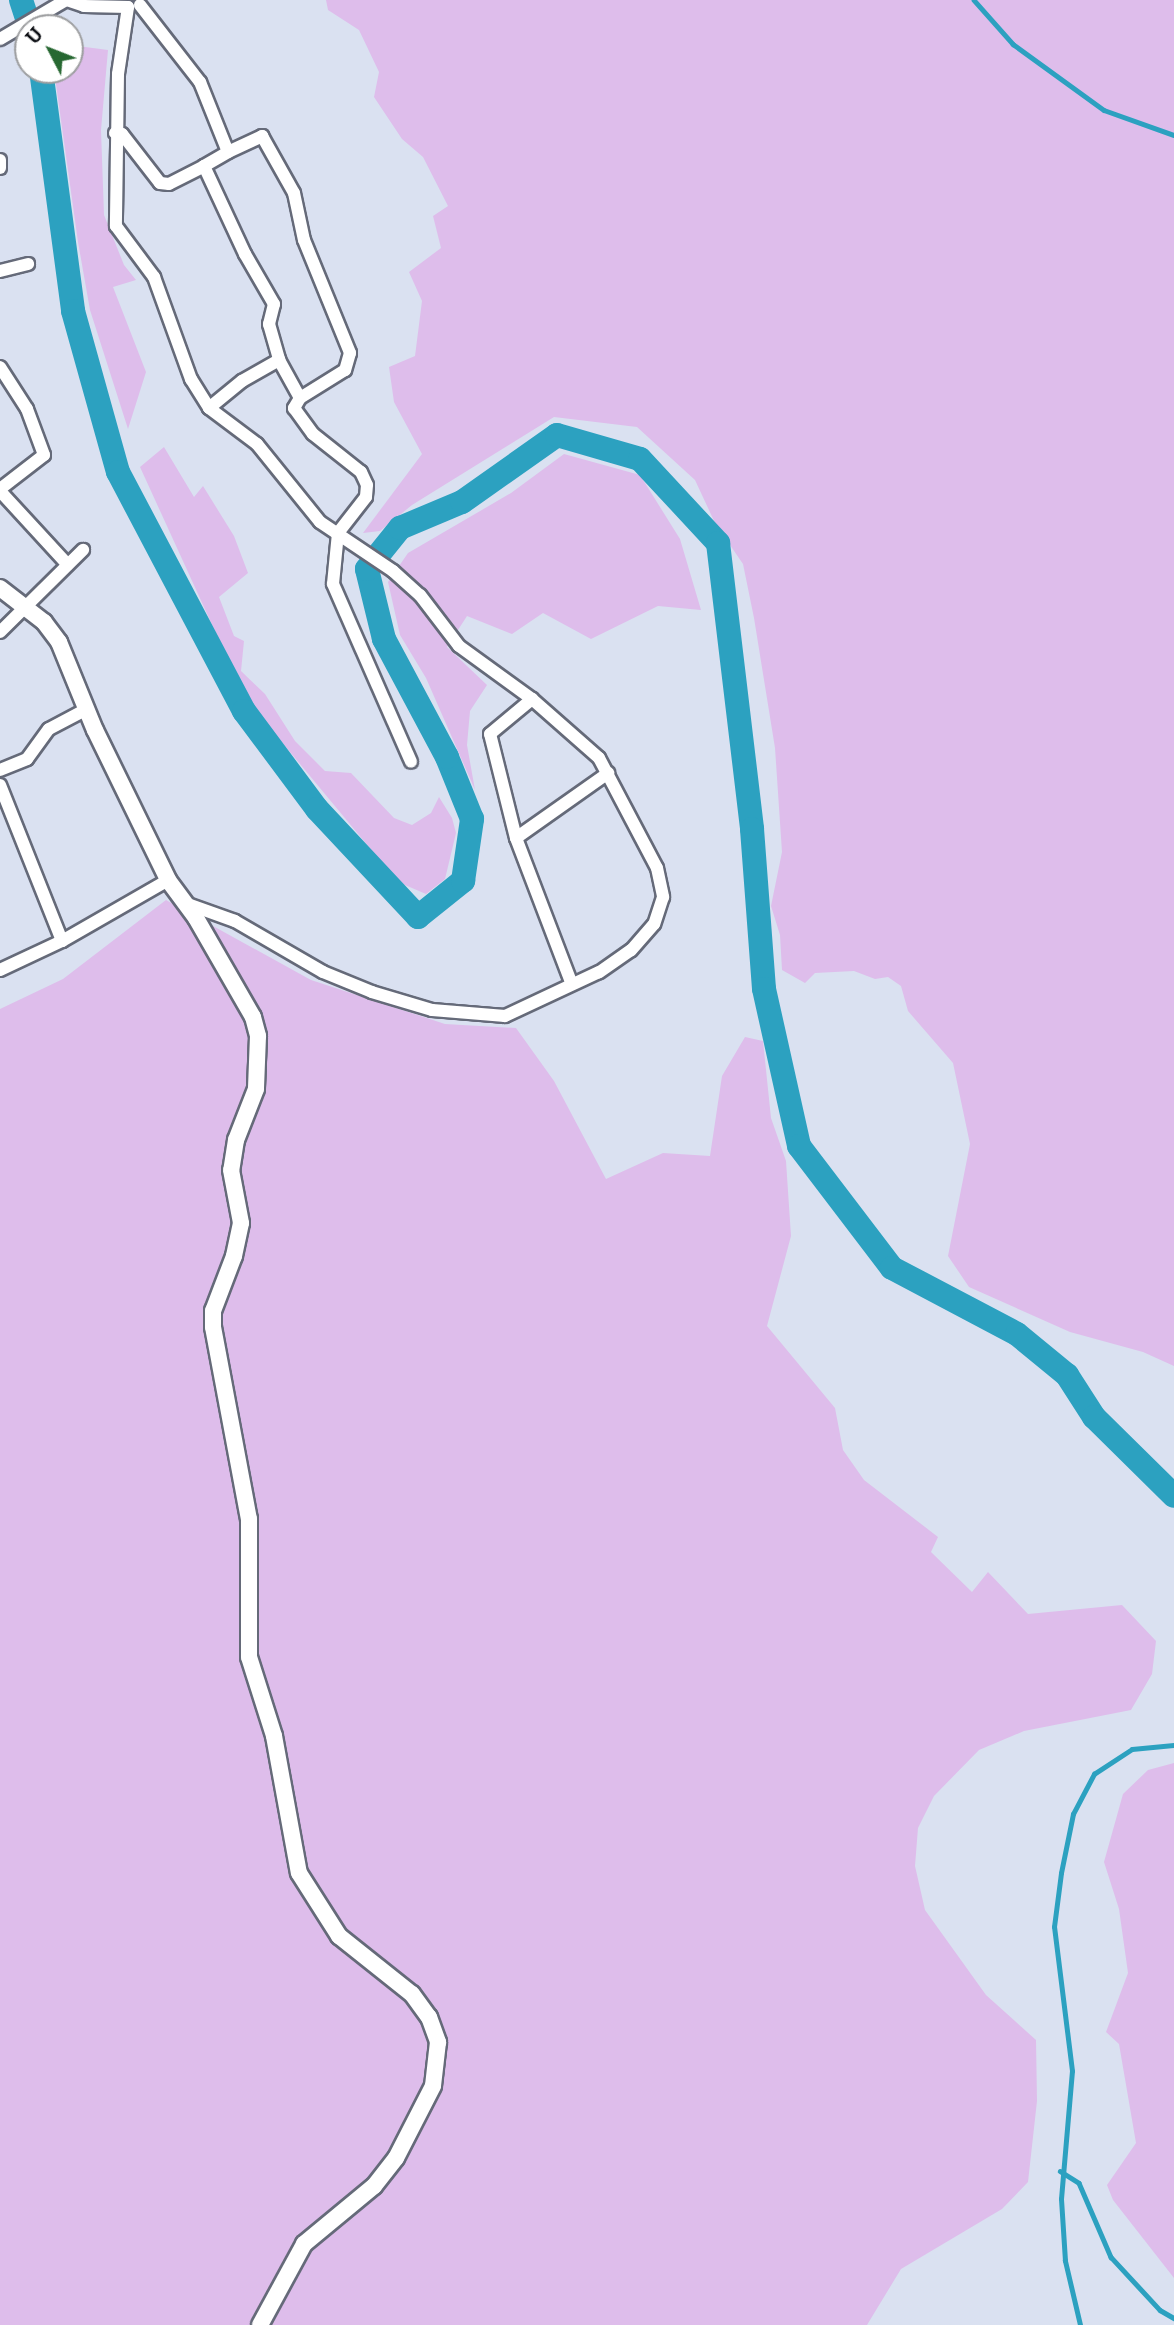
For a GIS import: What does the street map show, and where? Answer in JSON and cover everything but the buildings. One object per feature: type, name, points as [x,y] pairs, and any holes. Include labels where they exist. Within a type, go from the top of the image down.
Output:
[{"type":"street","points":[[5,36],[54,10],[66,0],[84,6],[138,4]]},
{"type":"street","points":[[138,4],[115,133],[116,226],[154,277],[191,379],[209,408],[257,444],[320,522],[393,571],[420,595],[459,646],[532,699],[598,758],[661,877],[660,913],[631,950],[599,972],[571,982],[505,1016],[432,1010],[346,983],[235,921],[185,903]]},
{"type":"street","points":[[138,4],[200,82],[228,152]]},
{"type":"street","points":[[115,133],[122,134],[160,183],[169,184],[259,135],[270,148],[294,193],[304,240],[350,353],[345,370],[300,398],[294,408],[300,420],[361,472],[368,485],[366,497],[338,533],[335,595],[371,662],[411,762]]},
{"type":"street","points":[[0,160],[0,169]]},
{"type":"street","points":[[204,166],[245,254],[274,304],[269,324],[279,360],[300,398]]},
{"type":"street","points":[[0,271],[29,264]]},
{"type":"street","points":[[209,408],[232,388],[279,360]]},
{"type":"street","points":[[0,367],[27,409],[44,455],[0,490],[68,565]]},
{"type":"street","points":[[0,632],[27,609],[83,550]]},
{"type":"street","points":[[0,588],[27,609],[60,642],[85,710],[168,880],[185,903],[253,1017],[258,1036],[256,1089],[232,1151],[230,1181],[241,1223],[234,1256],[213,1311],[213,1327],[249,1519],[249,1657],[274,1736],[299,1873],[339,1937],[412,1994],[435,2029],[439,2052],[433,2087],[397,2158],[374,2186],[304,2244],[260,2325]]},
{"type":"street","points":[[532,699],[491,734],[516,838],[571,982]]},
{"type":"street","points":[[0,770],[27,759],[49,729],[85,710]]},
{"type":"street","points":[[516,838],[608,773]]},
{"type":"street","points":[[0,785],[62,942]]},
{"type":"street","points":[[0,970],[62,942],[168,880]]},
{"type":"shaded area","points":[[326,0],[1174,0],[1174,1366],[1143,1352],[1070,1332],[969,1287],[948,1256],[970,1144],[953,1063],[908,1011],[901,986],[888,977],[875,979],[854,971],[815,973],[805,983],[782,970],[780,935],[771,906],[782,852],[775,748],[754,618],[743,564],[715,523],[695,480],[637,427],[554,417],[412,505],[380,531],[363,533],[422,454],[394,402],[389,367],[415,356],[422,301],[409,272],[441,248],[433,216],[448,206],[423,157],[402,139],[374,97],[379,72],[359,30],[328,10]]},
{"type":"shaded area","points":[[84,47],[108,50],[101,130],[104,215],[124,265],[136,280],[113,287],[146,372],[128,429],[90,310],[56,84],[84,84]]},
{"type":"shaded area","points":[[164,447],[194,497],[203,486],[234,536],[248,573],[219,597],[234,636],[244,641],[241,671],[265,694],[295,741],[325,771],[351,773],[394,818],[412,825],[431,813],[439,797],[452,818],[456,833],[445,879],[426,894],[398,882],[246,699],[140,467]]},
{"type":"shaded area","points":[[564,454],[640,475],[680,539],[701,610],[658,606],[591,639],[543,613],[512,634],[467,616],[447,647],[487,685],[470,711],[467,745],[475,790],[426,678],[400,635],[388,582],[408,553],[511,493]]},
{"type":"shaded area","points":[[166,900],[311,980],[445,1024],[516,1028],[554,1081],[606,1179],[663,1153],[710,1156],[722,1076],[745,1037],[763,1041],[771,1118],[786,1161],[791,1236],[767,1326],[835,1408],[843,1450],[864,1480],[938,1537],[931,1552],[972,1592],[988,1572],[1028,1614],[1122,1605],[1156,1641],[1152,1674],[1131,1710],[1024,1731],[979,1750],[934,1796],[918,1828],[915,1866],[925,1910],[986,1995],[1036,2040],[1037,2101],[1028,2182],[1002,2209],[901,2269],[867,2325],[0,2325],[0,1009],[63,979]]},
{"type":"shaded area","points":[[1174,1763],[1174,2278],[1113,2200],[1107,2185],[1136,2143],[1119,2044],[1106,2032],[1128,1973],[1119,1909],[1104,1862],[1123,1794],[1148,1770]]},
{"type":"waterway","points":[[21,0],[26,14]]},
{"type":"waterway","points":[[974,0],[1013,44],[1104,110],[1174,135]]},
{"type":"waterway","points":[[43,84],[73,311],[118,472],[244,711],[317,809],[418,917],[463,881],[472,819],[447,757],[384,639],[367,569],[400,528],[462,502],[557,435],[640,459],[718,543],[752,829],[764,989],[799,1146],[892,1268],[1017,1334],[1067,1375],[1094,1417],[1174,1496]]},
{"type":"waterway","points":[[1080,2325],[1065,2261],[1061,2199],[1072,2071],[1054,1927],[1061,1873],[1073,1814],[1094,1774],[1132,1749],[1174,1745]]},
{"type":"waterway","points":[[1060,2171],[1079,2183],[1111,2257],[1160,2310],[1174,2318]]}]
